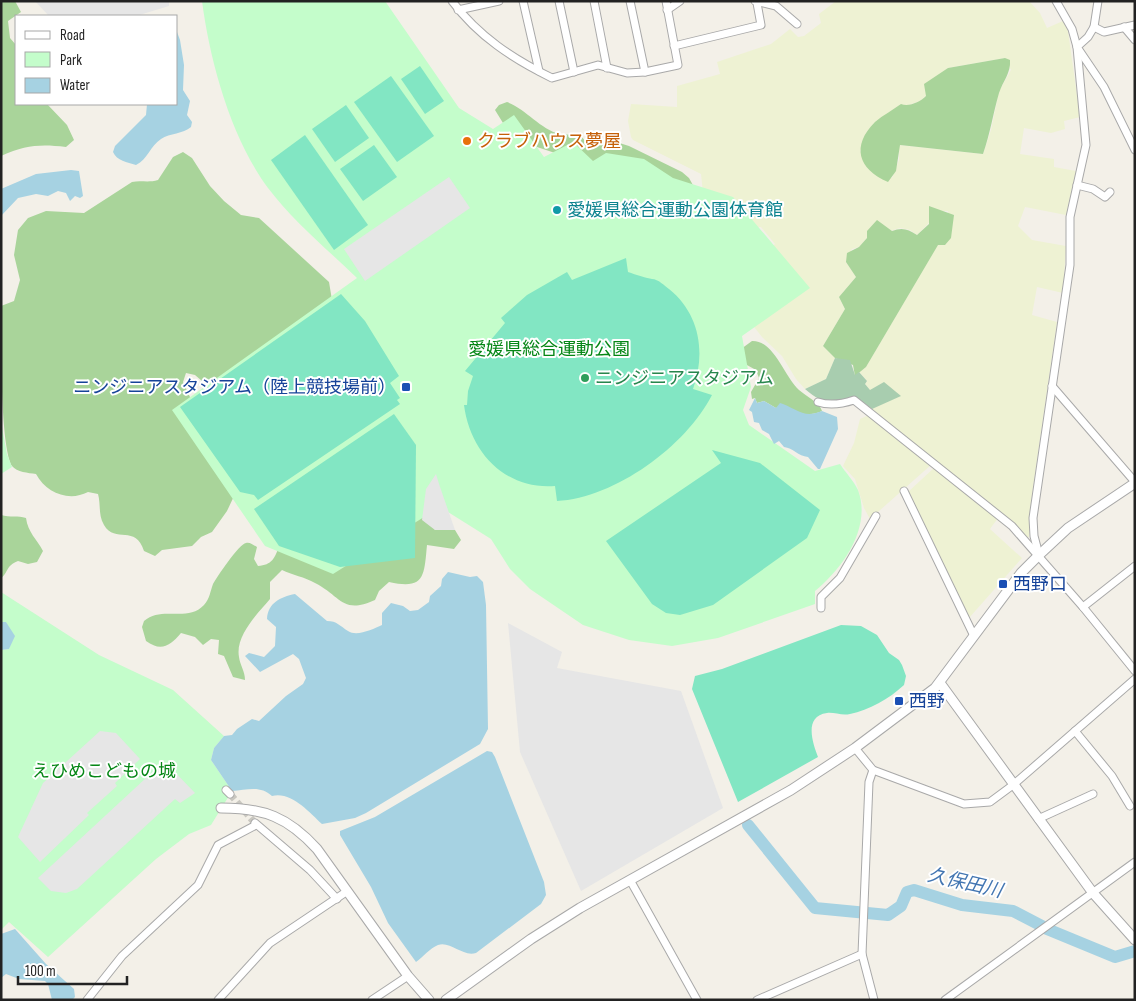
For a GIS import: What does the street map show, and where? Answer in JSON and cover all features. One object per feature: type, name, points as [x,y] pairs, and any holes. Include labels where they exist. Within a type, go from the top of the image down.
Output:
[{"type":"street","points":[[452,1],[465,19],[506,54],[552,78],[598,65],[627,73],[645,72],[678,65],[666,1]]},
{"type":"street","points":[[458,10],[499,1]]},
{"type":"street","points":[[523,1],[539,71]]},
{"type":"street","points":[[559,1],[574,72]]},
{"type":"street","points":[[594,1],[608,68]]},
{"type":"street","points":[[630,1],[645,72]]},
{"type":"street","points":[[667,10],[680,1]]},
{"type":"street","points":[[1039,555],[1034,536],[1033,518],[1070,265],[1070,217],[1086,145],[1077,47],[1072,29],[1056,1]]},
{"type":"street","points":[[1077,47],[1088,38],[1094,26],[1098,1]]},
{"type":"street","points":[[674,46],[761,25],[756,2],[776,6],[797,24]]},
{"type":"street","points":[[1094,26],[1104,32],[1135,25]]},
{"type":"street","points":[[1124,27],[1135,40]]},
{"type":"street","points":[[1077,47],[1104,87],[1135,150]]},
{"type":"street","points":[[1077,185],[1092,189],[1105,197]]},
{"type":"street","points":[[446,1000],[531,939],[630,880],[791,790],[855,748],[938,685],[1021,573],[1068,528],[1135,482],[1052,386]]},
{"type":"street","points":[[818,402],[826,405],[843,404],[854,400],[1012,526],[1039,555],[1135,671]]},
{"type":"street","points":[[904,491],[974,636]]},
{"type":"street","points":[[821,608],[821,597],[840,578],[876,516]]},
{"type":"street","points":[[1083,607],[1135,566]]},
{"type":"street","points":[[855,748],[873,770],[964,804],[990,802],[1013,785],[1135,679]]},
{"type":"street","points":[[938,685],[1093,893],[1135,940]]},
{"type":"street","points":[[1076,731],[1112,776],[1130,806]]},
{"type":"street","points":[[873,770],[869,791],[862,954],[874,1000]]},
{"type":"street","points":[[1038,819],[1093,794]]},
{"type":"street","points":[[220,808],[266,812],[286,821],[316,849],[408,976],[428,1000]]},
{"type":"street","points":[[87,1000],[122,956],[198,886],[218,845],[255,824],[310,870],[337,899]]},
{"type":"street","points":[[945,1000],[1135,862]]},
{"type":"street","points":[[630,880],[697,1000]]},
{"type":"street","points":[[218,1000],[270,943],[346,892]]},
{"type":"street","points":[[758,1000],[862,954]]},
{"type":"street","points":[[372,1000],[408,976]]},
{"type":"green space","points":[[1,1],[15,1],[21,12],[8,21],[10,38],[15,44],[15,105],[48,105],[67,125],[74,140],[66,147],[33,146],[1,156]]},
{"type":"green space","name":"愛媛県総合運動公園","points":[[202,1],[385,1],[459,108],[493,129],[514,115],[544,157],[573,142],[593,161],[606,153],[644,159],[673,178],[733,197],[810,288],[742,336],[751,387],[743,410],[749,425],[815,471],[840,464],[858,490],[861,504],[858,532],[852,546],[836,571],[815,591],[815,604],[718,638],[672,646],[629,640],[583,625],[530,589],[510,569],[491,539],[440,507],[333,574],[265,546],[172,410],[357,278],[288,212],[268,188],[255,168],[243,146],[224,99],[210,49]]},
{"type":"green space","points":[[836,1],[1029,1],[1040,13],[1047,28],[1063,21],[1068,31],[1080,117],[1064,121],[1065,129],[1051,133],[1024,128],[1020,154],[1054,159],[1054,167],[1076,171],[1066,215],[1025,207],[1018,226],[1032,240],[1066,246],[1063,293],[1037,287],[1032,315],[1057,322],[1031,501],[1029,537],[1026,537],[872,409],[900,395],[870,390],[865,384],[867,381],[859,372],[866,367],[938,244],[945,245],[948,211],[941,211],[917,235],[910,230],[900,228],[867,238],[859,247],[852,249],[846,262],[856,277],[839,297],[845,309],[823,346],[835,358],[826,379],[805,389],[796,379],[782,356],[762,337],[724,289],[775,244],[761,227],[729,230],[703,193],[701,174],[633,140],[631,137],[628,121],[631,104],[677,107],[677,86],[720,74],[717,62],[771,44],[790,29],[798,37],[804,36],[821,23],[819,14]],"holes":[[[1005,58],[1011,70],[999,91],[991,130],[983,154],[899,145],[899,160],[892,178],[860,151],[906,106],[920,101],[926,96],[948,68]]]},
{"type":"green space","points":[[1005,58],[1010,60],[1009,69],[999,93],[983,154],[900,145],[896,171],[888,182],[870,171],[864,164],[861,148],[867,131],[878,119],[901,104],[911,104],[924,98],[926,96],[924,84],[948,68]]},
{"type":"green space","points":[[420,66],[444,101],[425,114],[401,79]]},
{"type":"green space","points":[[391,76],[434,136],[397,162],[354,102]]},
{"type":"green space","points":[[507,102],[520,109],[539,124],[560,134],[580,135],[588,144],[613,141],[629,146],[682,172],[689,178],[694,187],[595,171],[564,156],[522,142],[510,123],[503,123],[495,110],[499,105]]},
{"type":"green space","points":[[346,105],[369,138],[335,162],[312,129]]},
{"type":"green space","points":[[305,135],[368,225],[334,250],[271,160]]},
{"type":"green space","points":[[374,145],[397,177],[363,201],[340,169]]},
{"type":"green space","points":[[183,152],[192,158],[210,186],[224,201],[241,215],[259,218],[329,282],[332,300],[209,387],[195,375],[186,373],[183,382],[235,494],[227,511],[212,532],[201,537],[192,546],[162,550],[155,556],[144,551],[136,538],[114,533],[104,525],[98,494],[88,492],[81,495],[66,496],[59,494],[40,481],[36,474],[20,471],[12,466],[8,455],[3,414],[1,306],[14,301],[20,280],[14,255],[18,230],[28,218],[46,211],[84,213],[132,182],[158,180],[173,157]]},
{"type":"green space","points":[[929,206],[954,215],[951,238],[945,245],[938,245],[866,367],[855,376],[853,365],[835,358],[823,346],[845,309],[839,297],[856,277],[846,262],[847,253],[859,247],[867,238],[867,231],[877,220],[892,231],[905,229],[917,235],[929,224]]},
{"type":"green space","name":"ニンジニアスタジアム","points":[[626,258],[628,272],[659,281],[688,310],[694,322],[699,348],[699,362],[693,389],[712,395],[685,433],[646,466],[625,480],[602,490],[579,498],[557,501],[555,486],[537,486],[521,482],[506,475],[493,465],[482,452],[474,438],[464,405],[467,405],[468,391],[473,376],[465,371],[505,323],[501,318],[527,295],[567,272],[572,280]]},
{"type":"green space","points":[[341,294],[365,321],[399,376],[390,383],[400,398],[397,400],[400,404],[258,500],[254,495],[240,492],[180,407]]},
{"type":"green space","points":[[752,341],[760,342],[773,353],[799,390],[816,402],[822,411],[800,414],[779,407],[776,408],[764,401],[757,403],[755,398],[752,399],[751,392],[759,378],[756,370],[745,364],[741,349]]},
{"type":"green space","points":[[835,358],[850,360],[855,375],[859,372],[867,381],[865,384],[870,390],[884,382],[901,396],[872,409],[856,397],[834,402],[817,398],[805,389],[826,379]]},
{"type":"green space","points":[[394,414],[416,445],[415,558],[340,567],[279,546],[254,509]]},
{"type":"green space","points":[[869,415],[932,464],[870,519],[864,508],[855,479],[843,466],[854,443],[860,419]]},
{"type":"green space","points":[[1,422],[7,454],[12,467],[1,474]]},
{"type":"green space","points":[[712,450],[760,463],[820,510],[807,538],[713,605],[680,615],[666,613],[652,604],[606,541],[721,463]]},
{"type":"green space","points":[[935,467],[998,518],[990,529],[1022,558],[969,618],[908,492]]},
{"type":"green space","points":[[416,469],[435,530],[455,530],[461,540],[454,549],[427,545],[423,572],[416,582],[401,584],[389,582],[379,591],[375,600],[355,606],[342,602],[311,581],[282,570],[270,582],[270,599],[248,625],[240,641],[239,657],[245,680],[233,677],[224,656],[218,654],[219,640],[211,639],[203,645],[195,637],[181,633],[169,644],[161,647],[146,641],[142,627],[144,621],[151,616],[159,614],[190,613],[204,605],[215,580],[223,568],[246,543],[257,547],[254,559],[258,566],[267,564],[274,557],[279,546]]},
{"type":"green space","points":[[1,515],[26,518],[31,532],[43,551],[37,562],[28,564],[18,561],[11,565],[1,578]]},
{"type":"green space","name":"えひめこどもの城","points":[[1,592],[99,655],[173,690],[224,736],[214,748],[211,760],[232,791],[211,825],[189,834],[156,859],[48,957],[9,922],[1,930],[1,650],[9,649],[11,643],[6,622],[1,622]]},
{"type":"green space","points":[[841,625],[861,626],[877,635],[889,653],[899,660],[902,665],[906,676],[904,685],[885,699],[864,710],[847,714],[827,713],[820,715],[812,725],[812,738],[818,757],[738,802],[692,689],[695,676],[722,669]]},
{"type":"shaded area","points":[[35,1],[169,1],[169,6],[139,15],[48,15]]},
{"type":"shaded area","points":[[449,177],[470,208],[365,281],[344,249]]},
{"type":"shaded area","points":[[436,474],[455,530],[435,530],[422,520],[426,489]]},
{"type":"shaded area","points":[[508,623],[562,652],[557,668],[681,691],[723,808],[581,891],[520,752]]},
{"type":"shaded area","points":[[100,731],[116,733],[140,759],[115,783],[117,786],[87,813],[89,815],[40,862],[18,837],[43,783]]},
{"type":"shaded area","points":[[160,765],[169,766],[195,793],[180,803],[175,799],[77,889],[66,893],[51,891],[38,878]]},
{"type":"water","points":[[178,35],[184,65],[183,90],[190,101],[187,115],[192,122],[191,127],[161,139],[136,165],[123,161],[113,152],[115,146],[146,115],[147,105],[178,105]]},
{"type":"water","points":[[71,170],[79,171],[83,196],[80,198],[75,196],[70,201],[66,193],[58,191],[48,196],[36,194],[18,198],[1,216],[1,189],[36,174]]},
{"type":"water","points":[[755,398],[757,403],[764,401],[776,408],[780,403],[806,414],[822,411],[837,417],[838,429],[820,469],[808,457],[784,447],[779,441],[774,444],[769,434],[762,430],[759,423],[754,422],[752,412],[749,410]]},
{"type":"water","points":[[448,572],[470,577],[477,576],[483,582],[486,605],[488,729],[480,744],[355,818],[322,824],[293,799],[279,795],[272,796],[258,789],[232,791],[211,760],[214,748],[224,736],[232,735],[237,729],[252,719],[259,721],[286,696],[303,684],[306,678],[299,659],[293,654],[260,672],[245,656],[249,653],[264,657],[275,646],[276,627],[267,619],[272,605],[284,597],[295,594],[327,621],[336,623],[352,633],[360,633],[382,625],[382,613],[391,603],[403,606],[410,611],[418,610],[429,602],[430,596],[441,586],[442,579]]},
{"type":"water","points":[[1,622],[6,622],[15,636],[9,649],[1,650]]},
{"type":"water","points":[[487,751],[492,752],[495,757],[544,882],[546,895],[541,904],[476,953],[466,953],[443,944],[429,950],[416,962],[388,923],[371,887],[340,835],[340,831],[375,817]]},
{"type":"water","points":[[15,929],[46,964],[74,989],[75,997],[72,1000],[52,1000],[48,984],[45,981],[19,979],[6,974],[1,978],[1,934]]},
{"type":"waterway","name":"久保田川","points":[[748,825],[815,908],[888,915],[901,906],[907,892],[914,890],[962,905],[1013,911],[1042,926]]},
{"type":"waterway","name":"久保田川","points":[[1047,929],[1115,957],[1135,951]]},
{"type":"tunnel","points":[[230,794],[254,822]]},
{"type":"place","name":"クラブハウス夢屋","points":[[467,141]]},
{"type":"place","name":"愛媛県総合運動公園体育館","points":[[557,210]]},
{"type":"place","name":"ニンジニアスタジアム","points":[[585,378]]},
{"type":"place","name":"ニンジニアスタジアム（陸上競技場前）","points":[[406,387]]},
{"type":"place","name":"西野口","points":[[1003,584]]},
{"type":"place","name":"西野","points":[[899,701]]}]
